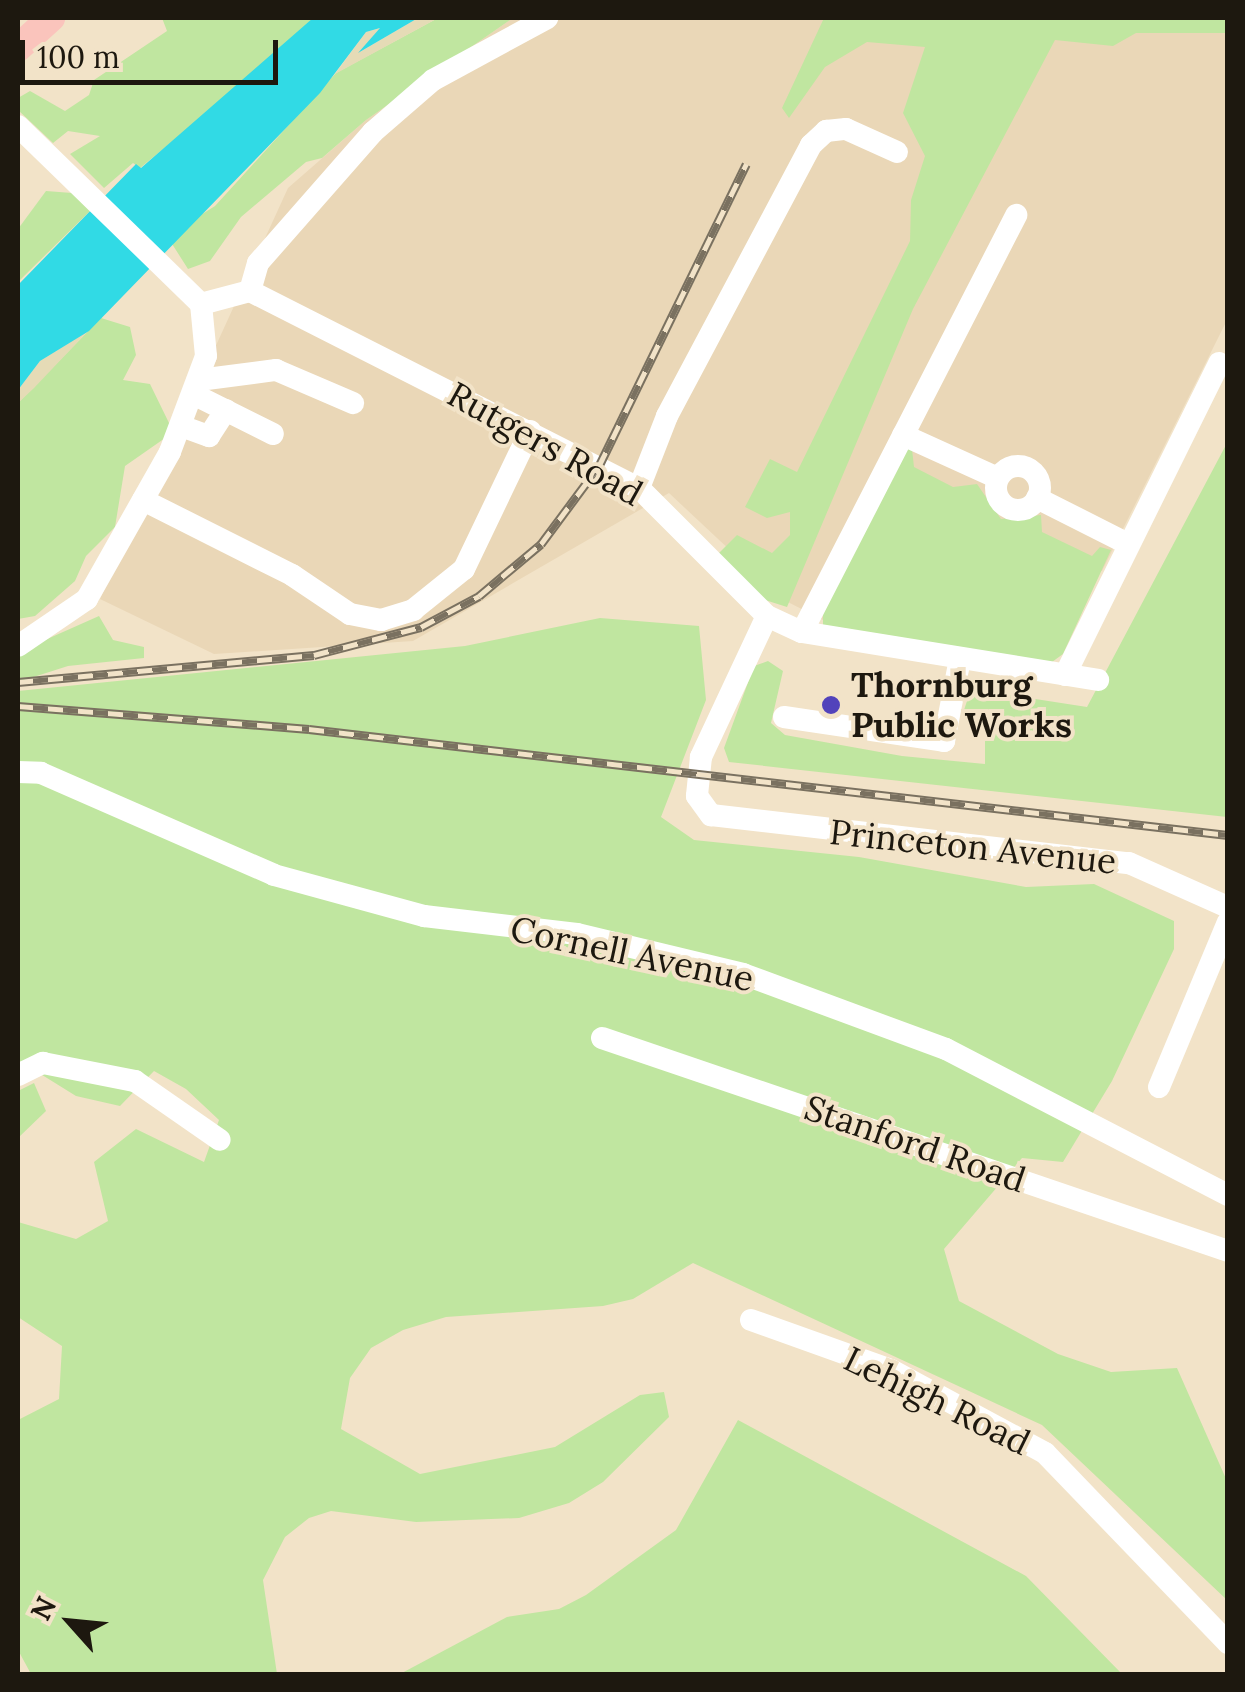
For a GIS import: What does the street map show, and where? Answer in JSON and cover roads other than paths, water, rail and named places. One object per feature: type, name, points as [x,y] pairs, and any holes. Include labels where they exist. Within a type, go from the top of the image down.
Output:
[{"type":"main road","points":[[18,48],[49,20]]},
{"type":"street","points":[[195,297],[250,292],[258,263],[374,132],[433,80],[547,18]]},
{"type":"street","points":[[18,31],[49,20]]},
{"type":"street","points":[[18,126],[195,297],[206,356],[182,426],[87,600],[18,646]]},
{"type":"street","points":[[639,488],[668,416],[811,145],[826,131],[846,129],[897,152]]},
{"type":"street","points":[[802,632],[1016,215]]},
{"type":"street","name":"Rutgers Road","points":[[250,292],[639,488],[767,616],[802,632],[1098,680]]},
{"type":"street","points":[[1065,675],[1219,363]]},
{"type":"street","points":[[197,387],[276,370],[353,402]]},
{"type":"street","points":[[197,387],[226,410],[274,434]]},
{"type":"street","points":[[182,426],[209,436],[226,410]]},
{"type":"street","points":[[143,500],[292,575],[350,614],[381,620],[413,610],[464,569],[530,431]]},
{"type":"street","points":[[903,435],[998,478],[996,491],[1008,508],[1021,510],[1038,498],[1128,544]]},
{"type":"street","name":"Princeton Avenue","points":[[767,616],[701,757],[697,796],[711,815],[1130,863],[1228,907]]},
{"type":"street","points":[[784,717],[944,742],[960,659]]},
{"type":"street","name":"Cornell Avenue","points":[[18,772],[41,773],[274,876],[424,916],[577,934],[743,974],[946,1049],[1228,1195]]},
{"type":"street","points":[[1159,1087],[1228,922]]},
{"type":"street","name":"Stanford Road","points":[[602,1038],[1228,1251]]},
{"type":"street","points":[[18,1074],[43,1063],[135,1081],[220,1140]]},
{"type":"street","name":"Lehigh Road","points":[[751,1320],[891,1370],[1044,1453],[1228,1644]]},
{"type":"water","points":[[313,18],[418,18],[358,53],[380,28],[366,32],[320,93],[89,331],[40,361],[18,390],[18,285],[136,164],[141,168]]},
{"type":"railway","points":[[18,682],[314,655],[421,627],[479,596],[541,544],[599,466],[746,164]]},
{"type":"railway","points":[[18,706],[309,729],[1228,835]]},
{"type":"place","name":"Thornburg Public Works","points":[[831,705]]}]
